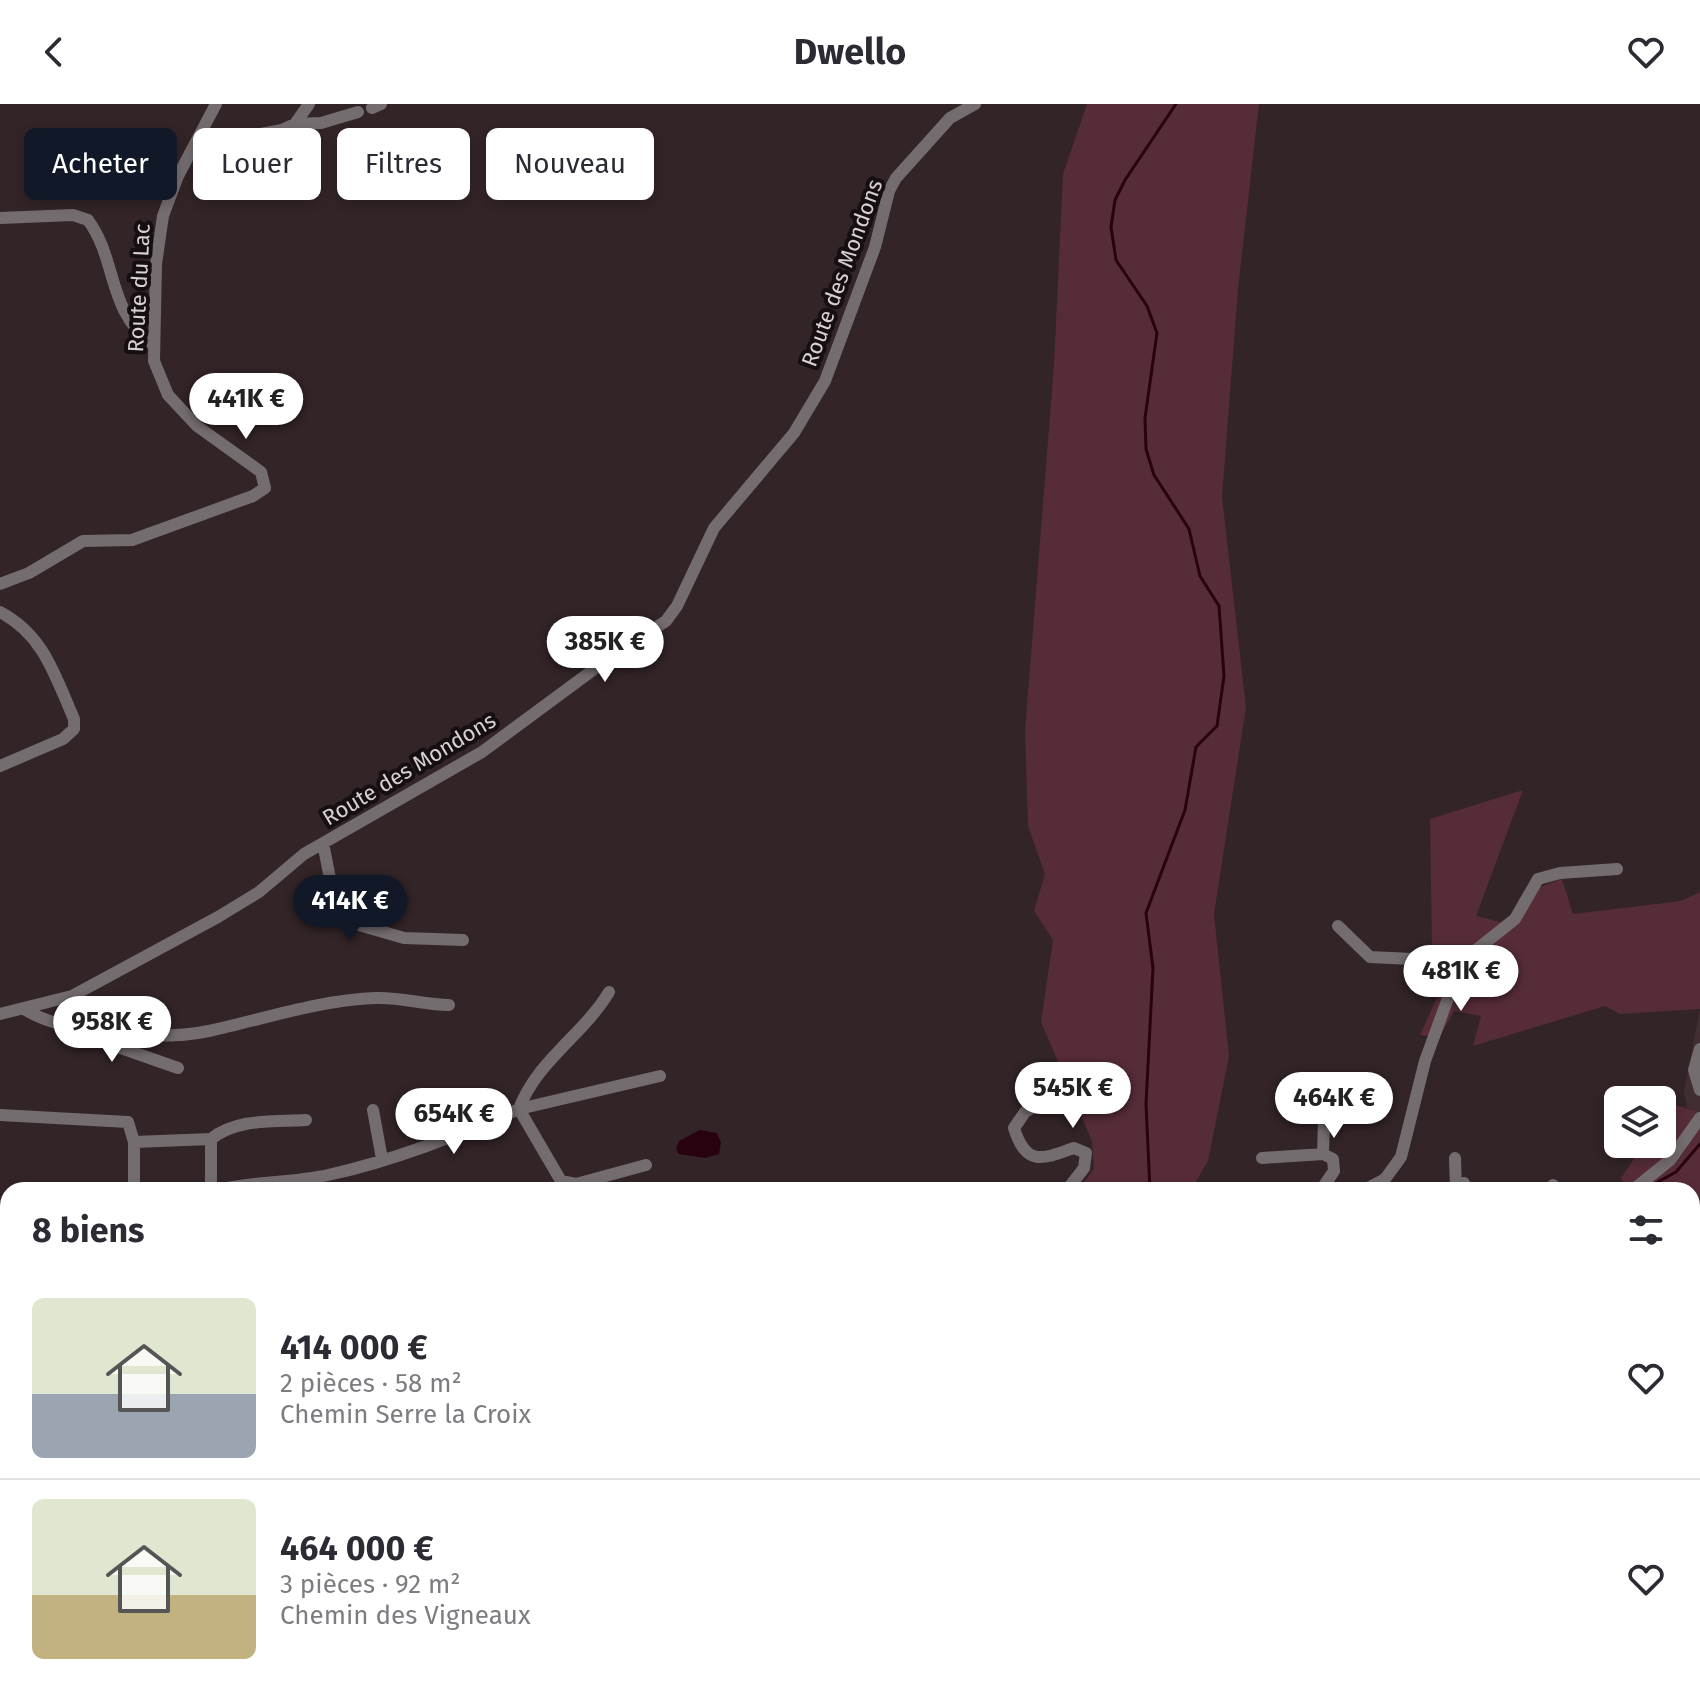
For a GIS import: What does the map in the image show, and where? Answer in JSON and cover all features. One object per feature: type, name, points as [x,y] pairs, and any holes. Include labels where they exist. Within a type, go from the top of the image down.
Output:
[{"type":"street","name":"Route du Lac","points":[[203,128],[216,104]]},
{"type":"street","points":[[270,128],[318,104]]},
{"type":"street","name":"Route des Mondons","points":[[0,1014],[72,996],[151,956],[259,892],[323,843],[482,752],[612,656],[666,621],[677,606],[714,528],[794,433],[825,381],[896,178],[950,118],[975,104]]},
{"type":"street","points":[[302,114],[309,125],[358,112]]},
{"type":"street","name":"Route du Lac","points":[[0,584],[29,573],[83,541],[132,540],[253,496],[265,488],[261,472],[212,440],[168,395],[156,371],[153,345],[158,236],[169,197],[193,148]]},
{"type":"street","points":[[0,218],[73,215],[88,220],[118,301],[136,332],[153,345]]},
{"type":"street","points":[[0,612],[29,630],[45,652],[74,719],[74,729],[63,739],[0,766]]},
{"type":"street","points":[[323,843],[338,919],[404,938],[463,940]]},
{"type":"street","points":[[1379,1182],[1401,1157],[1425,1061],[1458,971],[1471,954],[1515,919],[1538,879],[1560,873],[1617,869]]},
{"type":"street","points":[[1338,926],[1370,957],[1379,960],[1433,960],[1458,971]]},
{"type":"street","points":[[519,1109],[531,1084],[598,1010],[609,992]]},
{"type":"street","points":[[24,1009],[38,1018],[93,1031],[170,1034],[207,1032],[267,1015],[377,998],[449,1005]]},
{"type":"street","points":[[65,1025],[82,1036],[178,1068]]},
{"type":"street","points":[[1700,1049],[1694,1070],[1700,1090]]},
{"type":"street","points":[[250,1182],[328,1175],[457,1136],[519,1109],[660,1076]]},
{"type":"street","points":[[1065,1089],[1025,1112],[1014,1128],[1019,1144],[1035,1157],[1045,1158],[1074,1148],[1086,1153],[1084,1168],[1073,1182]]},
{"type":"street","points":[[1323,1154],[1324,1121],[1332,1100]]},
{"type":"street","points":[[519,1109],[561,1181],[566,1182]]},
{"type":"street","points":[[373,1110],[382,1159]]},
{"type":"street","points":[[0,1115],[128,1122],[134,1142],[134,1182]]},
{"type":"street","points":[[1643,1182],[1670,1160],[1700,1118]]},
{"type":"street","points":[[134,1142],[211,1139],[240,1124],[306,1120]]},
{"type":"street","points":[[211,1139],[211,1182]]},
{"type":"street","points":[[1262,1158],[1323,1154],[1333,1159],[1335,1166],[1326,1182]]},
{"type":"street","points":[[1455,1158],[1461,1182]]},
{"type":"street","points":[[583,1182],[646,1165]]},
{"type":"shaded area","points":[[1087,104],[1259,104],[1238,289],[1222,497],[1246,707],[1214,914],[1229,1056],[1208,1161],[1196,1182],[1084,1182],[1094,1169],[1092,1141],[1041,1022],[1053,940],[1034,911],[1045,874],[1028,826],[1025,730],[1054,365],[1063,174]]},
{"type":"shaded area","points":[[1523,790],[1476,916],[1517,926],[1537,888],[1562,879],[1573,914],[1681,901],[1700,892],[1700,1009],[1620,1014],[1605,1006],[1473,1046],[1481,1016],[1454,1011],[1439,1038],[1420,1035],[1453,962],[1432,953],[1430,819]]},
{"type":"shaded area","points":[[1700,1009],[1700,1112],[1687,1108],[1684,1091]]},
{"type":"shaded area","points":[[1676,1105],[1700,1112],[1700,1182],[1623,1182],[1621,1178],[1635,1158],[1676,1158]]},
{"type":"shaded area","points":[[700,1130],[717,1133],[721,1143],[719,1154],[705,1158],[679,1154],[676,1149],[679,1141]]},
{"type":"waterway","points":[[1150,1182],[1146,1104],[1153,968],[1146,913],[1185,810],[1196,747],[1217,726],[1224,676],[1219,606],[1200,576],[1189,529],[1154,475],[1146,449],[1145,418],[1157,333],[1147,306],[1116,260],[1111,227],[1115,200],[1125,180],[1176,104]]},
{"type":"waterway","points":[[1658,1182],[1676,1172],[1700,1144]]}]
